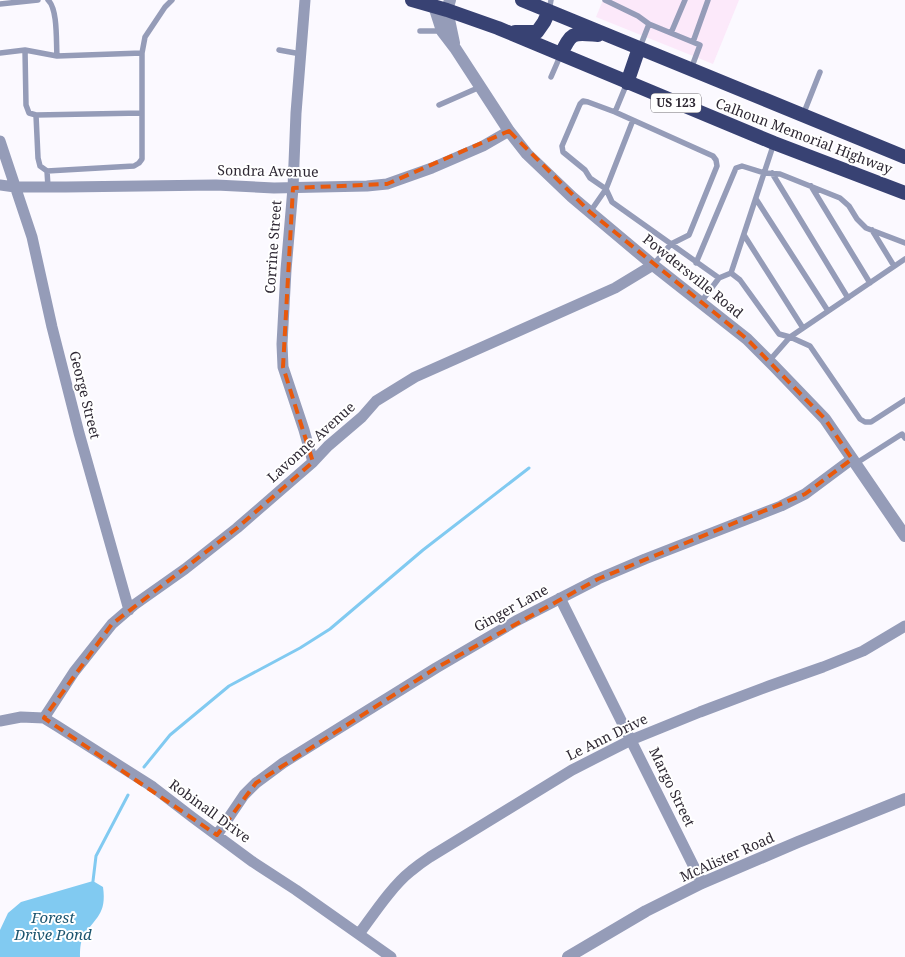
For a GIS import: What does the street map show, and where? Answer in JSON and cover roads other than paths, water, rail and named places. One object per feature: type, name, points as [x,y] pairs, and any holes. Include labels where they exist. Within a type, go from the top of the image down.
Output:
[{"type":"highway","name":"Calhoun Memorial Highway","points":[[412,0],[444,5],[774,143],[905,193]]},
{"type":"highway","name":"Calhoun Memorial Highway","points":[[522,0],[550,6],[639,48],[905,157]]},
{"type":"highway","points":[[507,32],[537,32],[544,22],[550,6]]},
{"type":"highway","points":[[561,54],[568,41],[578,34],[611,36]]},
{"type":"highway","points":[[628,83],[639,48]]},
{"type":"street","name":"Corrine Street","points":[[305,0],[282,335],[283,367],[313,462]]},
{"type":"street","name":"Powdersville Road","points":[[444,5],[442,31],[509,132],[527,154],[572,197],[653,265],[747,339],[769,361],[825,419],[905,536]]},
{"type":"street","name":"Powdersville Road","points":[[444,5],[455,48]]},
{"type":"street","name":"Sondra Avenue","points":[[0,185],[48,187],[216,185],[293,188],[387,184],[483,146],[509,132]]},
{"type":"street","name":"George Street","points":[[0,141],[32,236],[52,327],[79,433],[129,610]]},
{"type":"street","name":"Lavonne Avenue","points":[[44,718],[74,672],[112,624],[193,564],[237,528],[313,462],[328,446],[362,417],[376,401],[414,376],[615,288],[653,265]]},
{"type":"street","name":"Ginger Lane","points":[[218,835],[244,795],[276,767],[516,620],[645,559],[781,506],[805,494],[854,461]]},
{"type":"street","name":"Margo Street","points":[[560,598],[702,883]]},
{"type":"street","name":"Le Ann Drive","points":[[359,934],[393,889],[410,871],[572,770],[632,740],[700,712],[863,651],[905,626]]},
{"type":"street","points":[[0,721],[21,717],[44,718]]},
{"type":"street","name":"Robinall Drive","points":[[44,718],[152,787],[254,862],[391,957]]},
{"type":"street","name":"McAlister Road","points":[[568,957],[646,912],[702,883],[905,799]]},
{"type":"lane","points":[[0,4],[38,0]]},
{"type":"lane","points":[[48,0],[52,4],[55,17],[56,56]]},
{"type":"lane","points":[[36,115],[38,158],[40,166],[47,171],[134,166],[139,163],[142,159],[142,53],[145,37],[165,7],[172,0]]},
{"type":"lane","points":[[605,0],[638,16],[649,24],[700,45],[691,69]]},
{"type":"lane","points":[[671,33],[685,0]]},
{"type":"lane","points":[[692,42],[708,0]]},
{"type":"lane","points":[[639,48],[649,24]]},
{"type":"lane","points":[[420,31],[442,31]]},
{"type":"lane","points":[[25,50],[26,105],[29,113],[36,115],[142,113]]},
{"type":"lane","points":[[0,53],[25,50],[56,56],[142,53]]},
{"type":"lane","points":[[279,50],[301,54]]},
{"type":"lane","points":[[551,77],[561,54]]},
{"type":"lane","points":[[803,115],[820,72]]},
{"type":"lane","points":[[616,112],[628,83]]},
{"type":"lane","points":[[438,105],[480,87]]},
{"type":"lane","points":[[653,265],[671,244],[689,235],[717,166],[716,160],[713,156],[616,112],[583,102],[580,104],[562,146],[563,152],[585,170],[590,178],[606,189],[612,202],[671,244],[696,263],[718,278]]},
{"type":"lane","points":[[590,212],[606,189],[633,120]]},
{"type":"lane","points":[[731,273],[774,143]]},
{"type":"lane","points":[[696,263],[736,168],[742,166],[764,173],[780,174],[840,198],[849,206],[857,219],[866,228],[905,243]]},
{"type":"lane","points":[[47,171],[48,187]]},
{"type":"lane","points":[[772,173],[848,298]]},
{"type":"lane","points":[[811,186],[870,283]]},
{"type":"lane","points":[[756,199],[828,311]]},
{"type":"lane","points":[[872,230],[894,266]]},
{"type":"lane","points":[[744,235],[802,328]]},
{"type":"lane","points":[[769,361],[790,337],[802,328],[905,259]]},
{"type":"lane","points":[[701,302],[718,278],[731,273]]},
{"type":"lane","points":[[731,273],[740,280],[779,334],[810,346],[860,419],[865,422],[871,422],[905,400]]},
{"type":"lane","points":[[854,461],[902,434],[905,438]]},
{"type":"water","name":"Forest Drive Pond","points":[[93,881],[103,887],[102,910],[83,937],[80,957],[0,957],[0,930],[8,913],[21,902]]},
{"type":"waterway","points":[[144,767],[170,735],[229,686],[300,648],[330,629],[423,550],[529,468]]},
{"type":"waterway","points":[[93,881],[96,856],[128,795]]}]
